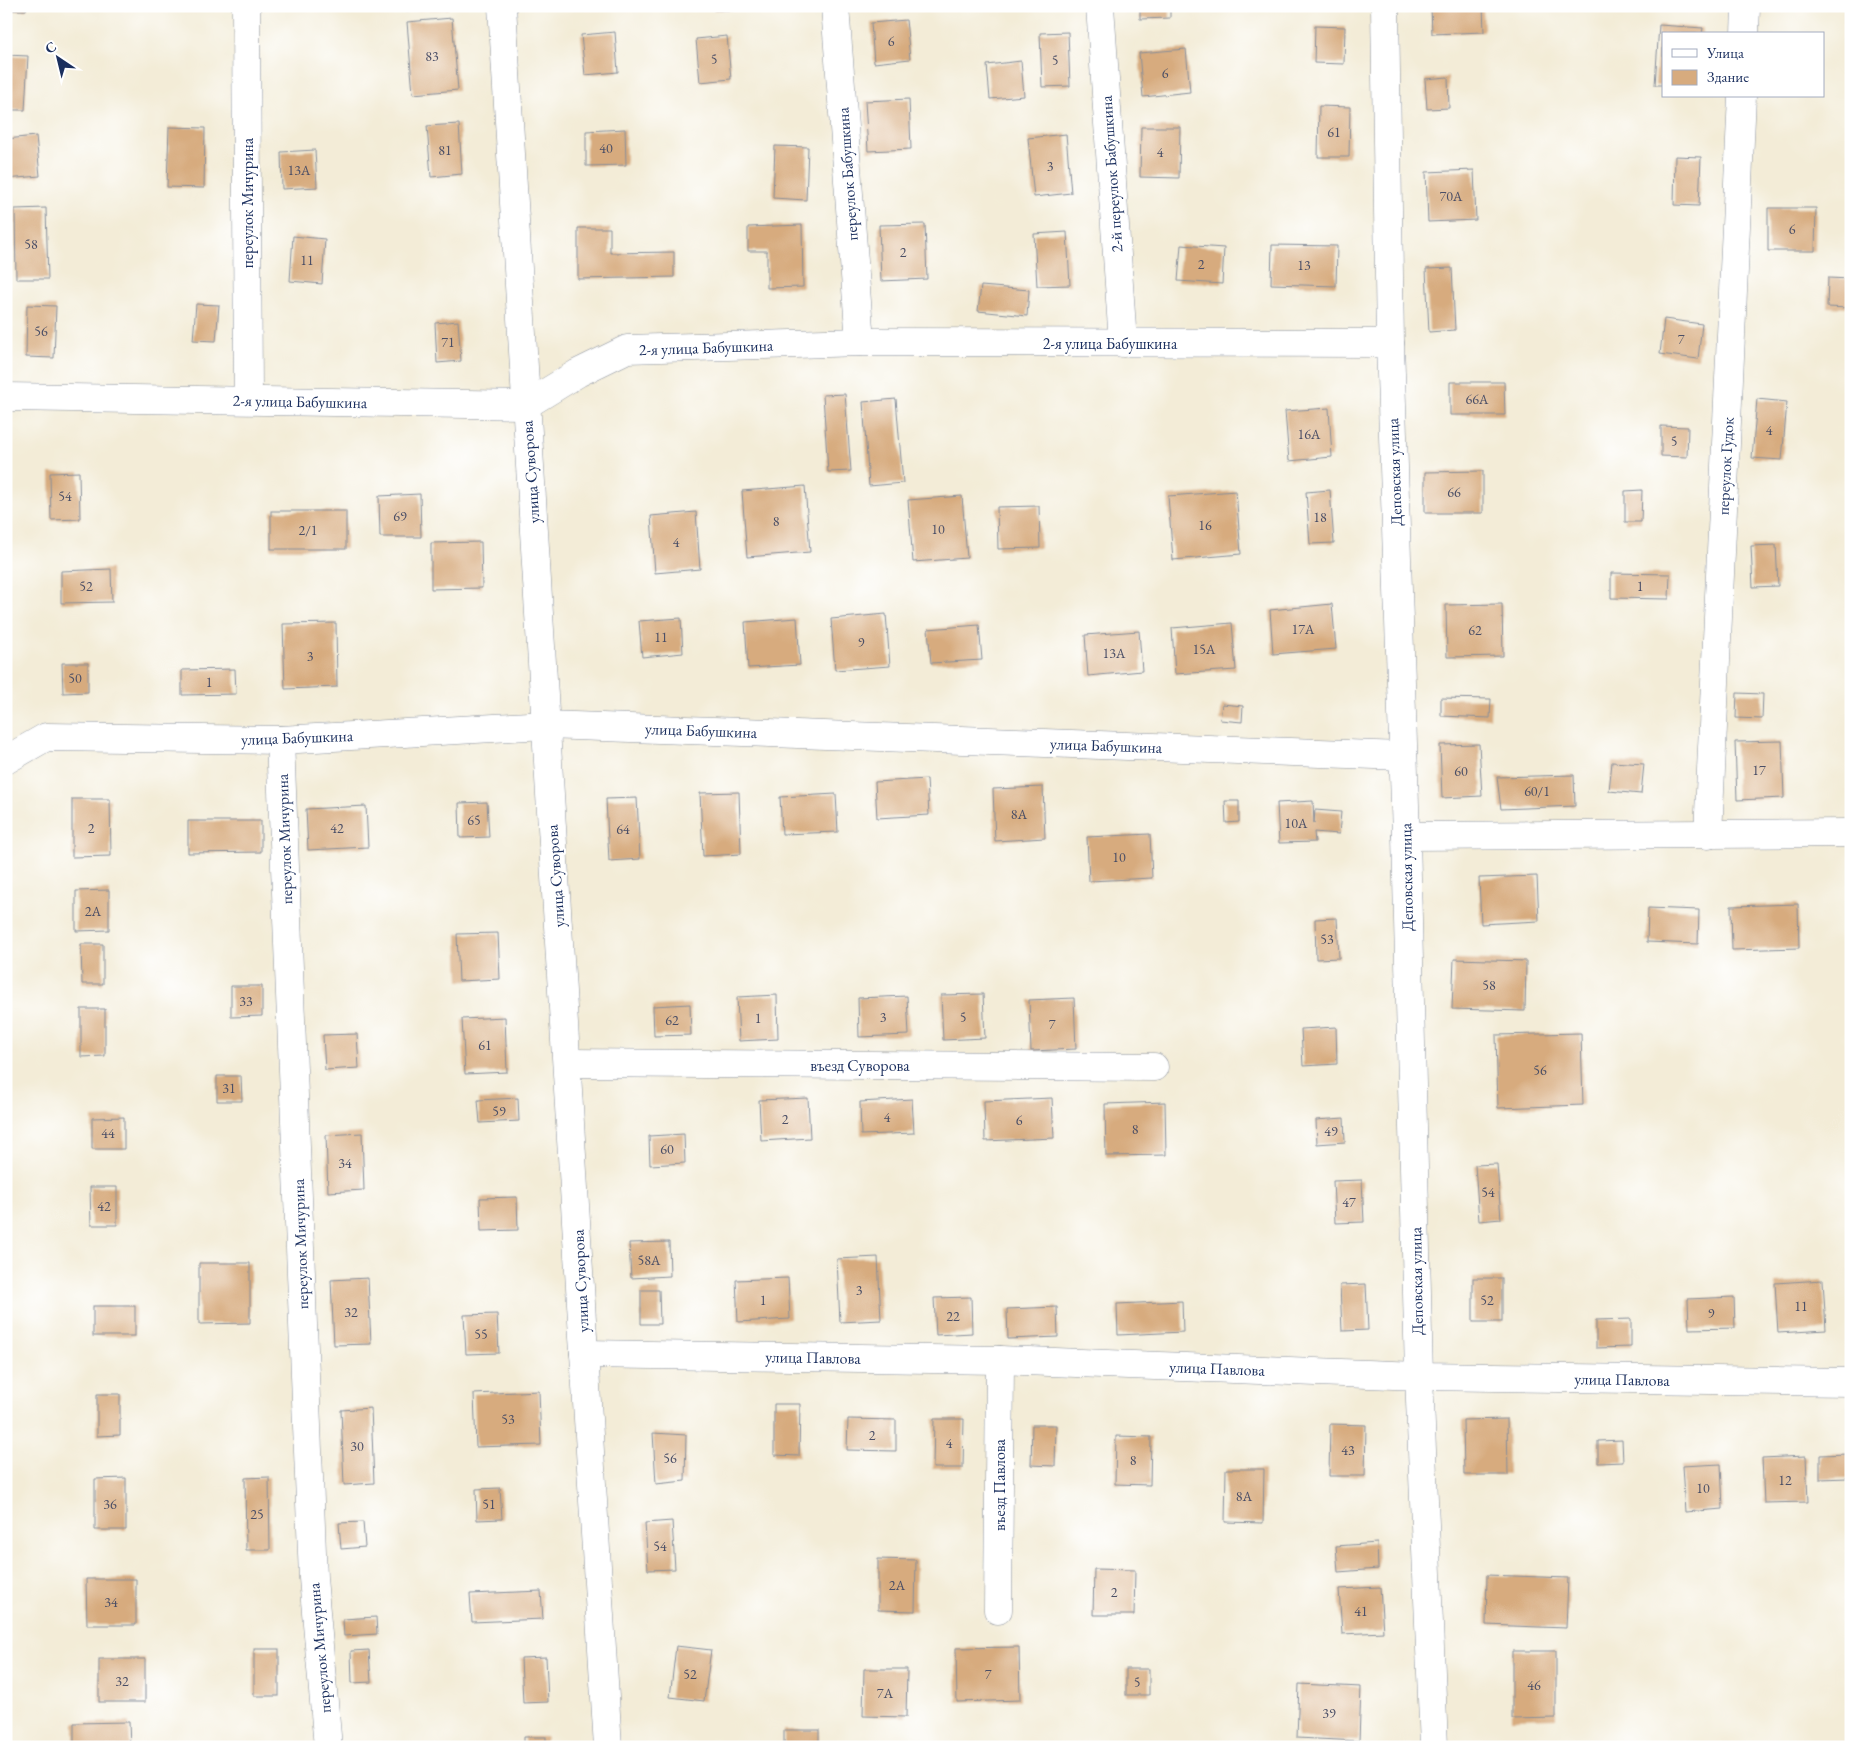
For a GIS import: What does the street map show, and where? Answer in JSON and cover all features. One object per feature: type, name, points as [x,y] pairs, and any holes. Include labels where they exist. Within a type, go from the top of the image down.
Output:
[{"type":"street","name":"переулок Мичурина","points":[[246,6],[248,400]]},
{"type":"street","name":"улица Суворова","points":[[502,6],[608,1747]]},
{"type":"street","name":"переулок Бабушкина","points":[[835,6],[860,342]]},
{"type":"street","name":"2-й переулок Бабушкина","points":[[1100,6],[1123,343]]},
{"type":"street","name":"Деповская улица","points":[[1385,6],[1390,343],[1406,836],[1419,1376],[1434,1747]]},
{"type":"street","points":[[1745,32],[1746,6]]},
{"type":"street","name":"переулок Гудок","points":[[1708,835],[1742,98]]},
{"type":"street","name":"2-я улица Бабушкина","points":[[6,397],[526,405],[578,373],[627,349],[860,342],[1390,343]]},
{"type":"street","name":"улица Бабушкина","points":[[6,760],[46,737],[280,740],[546,725],[1403,756]]},
{"type":"street","name":"переулок Мичурина","points":[[280,740],[313,1578],[328,1747]]},
{"type":"street","points":[[1406,836],[1851,833]]},
{"type":"street","name":"въезд Суворова","points":[[567,1063],[1154,1067]]},
{"type":"street","name":"улица Павлова","points":[[584,1354],[1000,1360],[1419,1376],[1851,1382]]},
{"type":"street","name":"въезд Павлова","points":[[998,1610],[1000,1360]]},
{"type":"building","points":[[6,6],[27,6],[26,10],[6,10]]},
{"type":"building","points":[[399,6],[449,6],[449,9],[399,11]]},
{"type":"building","points":[[714,6],[746,6],[746,10],[714,10]]},
{"type":"building","points":[[1140,6],[1170,6],[1170,18],[1140,19]]},
{"type":"building","points":[[1431,6],[1483,6],[1484,32],[1432,34]]},
{"type":"building","points":[[452,18],[458,90],[413,94],[407,22]]},
{"type":"building","points":[[906,20],[910,59],[874,63],[871,23]]},
{"type":"building","points":[[1659,25],[1703,28],[1702,32],[1662,32],[1662,85],[1655,85]]},
{"type":"building","points":[[1315,26],[1345,27],[1344,64],[1314,63]]},
{"type":"building","points":[[615,32],[618,72],[585,75],[581,35]]},
{"type":"building","points":[[1068,32],[1070,86],[1042,87],[1040,33]]},
{"type":"building","points":[[727,36],[731,79],[700,82],[696,39]]},
{"type":"building","points":[[1186,49],[1190,92],[1143,97],[1139,53]]},
{"type":"building","points":[[6,55],[28,56],[25,110],[6,110]]},
{"type":"building","points":[[1021,61],[1024,96],[990,99],[987,65]]},
{"type":"building","points":[[1448,77],[1449,108],[1427,109],[1425,79]]},
{"type":"building","points":[[909,99],[911,149],[868,151],[865,101]]},
{"type":"building","points":[[1319,106],[1350,107],[1349,157],[1318,157]]},
{"type":"building","points":[[459,124],[462,174],[431,177],[427,126]]},
{"type":"building","points":[[169,127],[205,128],[204,188],[167,187]]},
{"type":"building","points":[[1141,127],[1180,127],[1179,178],[1140,177]]},
{"type":"building","points":[[625,129],[626,165],[586,166],[586,131]]},
{"type":"building","points":[[1066,134],[1071,193],[1034,197],[1028,138]]},
{"type":"building","points":[[36,136],[40,176],[6,179],[6,139]]},
{"type":"building","points":[[775,146],[808,147],[806,200],[773,198]]},
{"type":"building","points":[[315,150],[317,187],[282,189],[281,152]]},
{"type":"building","points":[[1675,156],[1701,157],[1699,206],[1674,205]]},
{"type":"building","points":[[1474,170],[1476,220],[1428,222],[1426,172]]},
{"type":"building","points":[[46,208],[48,279],[16,279],[15,209]]},
{"type":"building","points":[[1768,208],[1816,208],[1815,251],[1768,251]]},
{"type":"building","points":[[925,224],[927,279],[881,281],[879,225]]},
{"type":"building","points":[[802,225],[803,287],[767,288],[767,251],[748,251],[748,227]]},
{"type":"building","points":[[578,228],[610,228],[610,253],[674,252],[674,277],[578,279]]},
{"type":"building","points":[[1067,232],[1070,285],[1037,286],[1034,234]]},
{"type":"building","points":[[293,236],[325,239],[322,284],[290,281]]},
{"type":"building","points":[[1181,245],[1224,248],[1222,284],[1178,281]]},
{"type":"building","points":[[1272,245],[1337,246],[1336,286],[1271,284]]},
{"type":"building","points":[[1452,268],[1455,330],[1429,332],[1426,269]]},
{"type":"building","points":[[1828,278],[1851,279],[1850,308],[1827,307]]},
{"type":"building","points":[[981,286],[1029,290],[1027,316],[978,311]]},
{"type":"building","points":[[196,304],[219,305],[216,341],[193,340]]},
{"type":"building","points":[[27,305],[56,306],[54,358],[26,357]]},
{"type":"building","points":[[1664,319],[1702,324],[1698,359],[1660,354]]},
{"type":"building","points":[[458,321],[461,361],[437,363],[435,323]]},
{"type":"building","points":[[1450,382],[1504,382],[1505,415],[1450,415]]},
{"type":"building","points":[[845,394],[851,471],[828,472],[823,395]]},
{"type":"building","points":[[896,399],[903,483],[869,486],[863,402]]},
{"type":"building","points":[[1757,399],[1787,402],[1782,460],[1752,458]]},
{"type":"building","points":[[1329,408],[1332,457],[1289,461],[1285,411]]},
{"type":"building","points":[[1661,426],[1688,427],[1687,457],[1661,456]]},
{"type":"building","points":[[1483,471],[1483,513],[1425,513],[1425,472]]},
{"type":"building","points":[[79,472],[80,519],[51,520],[50,473]]},
{"type":"building","points":[[805,486],[810,552],[747,557],[742,491]]},
{"type":"building","points":[[1330,490],[1334,543],[1310,544],[1306,492]]},
{"type":"building","points":[[1642,490],[1641,522],[1625,522],[1625,491]]},
{"type":"building","points":[[1236,491],[1241,554],[1173,560],[1168,496]]},
{"type":"building","points":[[420,494],[421,537],[380,537],[379,496]]},
{"type":"building","points":[[962,496],[967,558],[913,562],[908,500]]},
{"type":"building","points":[[1039,506],[1040,548],[998,549],[997,507]]},
{"type":"building","points":[[271,511],[346,511],[346,549],[271,549]]},
{"type":"building","points":[[696,512],[700,569],[655,573],[651,516]]},
{"type":"building","points":[[481,542],[482,588],[431,589],[431,543]]},
{"type":"building","points":[[1776,545],[1778,586],[1753,587],[1751,546]]},
{"type":"building","points":[[111,569],[112,602],[61,603],[61,571]]},
{"type":"building","points":[[1611,573],[1670,574],[1669,599],[1611,598]]},
{"type":"building","points":[[1332,604],[1336,649],[1273,654],[1270,610]]},
{"type":"building","points":[[1502,604],[1503,656],[1447,657],[1446,605]]},
{"type":"building","points":[[886,614],[890,666],[835,670],[831,619]]},
{"type":"building","points":[[681,618],[683,653],[642,657],[639,621]]},
{"type":"building","points":[[797,618],[800,665],[748,668],[745,622]]},
{"type":"building","points":[[336,623],[337,687],[285,689],[283,624]]},
{"type":"building","points":[[1232,623],[1236,670],[1175,674],[1172,628]]},
{"type":"building","points":[[979,625],[982,660],[931,663],[928,629]]},
{"type":"building","points":[[1139,631],[1142,671],[1088,676],[1085,635]]},
{"type":"building","points":[[62,663],[88,663],[88,692],[63,693]]},
{"type":"building","points":[[235,669],[236,694],[182,695],[182,670]]},
{"type":"building","points":[[1737,693],[1763,694],[1762,719],[1736,718]]},
{"type":"building","points":[[1441,698],[1491,699],[1490,718],[1441,716]]},
{"type":"building","points":[[1222,704],[1243,706],[1242,722],[1220,720]]},
{"type":"building","points":[[1782,741],[1784,798],[1737,800],[1735,742]]},
{"type":"building","points":[[1479,744],[1482,796],[1442,798],[1440,745]]},
{"type":"building","points":[[1612,762],[1644,764],[1641,794],[1609,791]]},
{"type":"building","points":[[1574,775],[1575,806],[1501,809],[1497,777]]},
{"type":"building","points":[[927,779],[929,815],[877,818],[875,782]]},
{"type":"building","points":[[1043,787],[1045,838],[995,841],[993,789]]},
{"type":"building","points":[[739,792],[741,854],[703,856],[700,793]]},
{"type":"building","points":[[836,794],[838,832],[782,834],[780,797]]},
{"type":"building","points":[[637,798],[640,859],[609,861],[606,799]]},
{"type":"building","points":[[72,799],[110,799],[111,856],[72,857]]},
{"type":"building","points":[[1225,801],[1239,801],[1239,822],[1226,823]]},
{"type":"building","points":[[1313,801],[1314,823],[1315,810],[1341,812],[1339,834],[1314,832],[1315,842],[1279,843],[1277,803]]},
{"type":"building","points":[[487,802],[489,837],[460,838],[459,803]]},
{"type":"building","points":[[366,806],[368,847],[308,850],[306,809]]},
{"type":"building","points":[[188,821],[261,821],[261,852],[188,853]]},
{"type":"building","points":[[1150,834],[1152,878],[1089,881],[1087,837]]},
{"type":"building","points":[[1537,876],[1539,921],[1481,924],[1479,878]]},
{"type":"building","points":[[109,890],[109,930],[76,931],[76,891]]},
{"type":"building","points":[[1798,904],[1799,948],[1732,950],[1731,906]]},
{"type":"building","points":[[1648,908],[1699,910],[1698,944],[1647,942]]},
{"type":"building","points":[[1337,918],[1339,958],[1316,959],[1315,919]]},
{"type":"building","points":[[498,933],[500,979],[459,981],[457,934]]},
{"type":"building","points":[[81,944],[103,944],[103,984],[82,984]]},
{"type":"building","points":[[1454,959],[1526,961],[1525,1011],[1452,1009]]},
{"type":"building","points":[[231,986],[262,986],[262,1016],[231,1017]]},
{"type":"building","points":[[983,994],[985,1038],[943,1040],[941,995]]},
{"type":"building","points":[[777,995],[778,1039],[739,1041],[737,997]]},
{"type":"building","points":[[907,996],[909,1035],[859,1037],[858,998]]},
{"type":"building","points":[[1074,998],[1076,1049],[1031,1051],[1029,1000]]},
{"type":"building","points":[[690,1004],[691,1035],[654,1036],[653,1006]]},
{"type":"building","points":[[81,1009],[105,1009],[105,1056],[81,1057]]},
{"type":"building","points":[[505,1017],[507,1072],[465,1074],[462,1019]]},
{"type":"building","points":[[1336,1027],[1337,1064],[1303,1066],[1301,1029]]},
{"type":"building","points":[[1581,1033],[1583,1105],[1498,1108],[1496,1035]]},
{"type":"building","points":[[357,1034],[359,1068],[325,1070],[323,1035]]},
{"type":"building","points":[[217,1076],[241,1076],[242,1101],[217,1101]]},
{"type":"building","points":[[518,1098],[519,1121],[480,1123],[478,1100]]},
{"type":"building","points":[[808,1098],[810,1138],[761,1141],[759,1100]]},
{"type":"building","points":[[1052,1098],[1054,1138],[985,1141],[984,1101]]},
{"type":"building","points":[[912,1099],[914,1133],[861,1135],[860,1102]]},
{"type":"building","points":[[1165,1102],[1166,1155],[1106,1156],[1105,1104]]},
{"type":"building","points":[[124,1117],[124,1149],[92,1149],[92,1118]]},
{"type":"building","points":[[1344,1118],[1345,1142],[1317,1144],[1316,1120]]},
{"type":"building","points":[[362,1133],[364,1190],[328,1192],[326,1135]]},
{"type":"building","points":[[684,1134],[685,1163],[650,1165],[649,1136]]},
{"type":"building","points":[[1497,1164],[1501,1219],[1479,1221],[1475,1165]]},
{"type":"building","points":[[1362,1180],[1364,1222],[1335,1223],[1333,1181]]},
{"type":"building","points":[[90,1187],[117,1187],[117,1225],[91,1225]]},
{"type":"building","points":[[517,1197],[518,1230],[481,1231],[480,1198]]},
{"type":"building","points":[[669,1242],[670,1276],[631,1278],[629,1243]]},
{"type":"building","points":[[878,1257],[881,1320],[840,1322],[837,1259]]},
{"type":"building","points":[[199,1263],[250,1263],[250,1323],[199,1324]]},
{"type":"building","points":[[368,1278],[371,1344],[334,1345],[331,1280]]},
{"type":"building","points":[[788,1278],[790,1319],[738,1322],[736,1280]]},
{"type":"building","points":[[1473,1278],[1502,1278],[1502,1322],[1473,1322]]},
{"type":"building","points":[[1823,1280],[1826,1330],[1778,1333],[1775,1283]]},
{"type":"building","points":[[1366,1284],[1368,1330],[1342,1331],[1340,1285]]},
{"type":"building","points":[[641,1290],[659,1290],[660,1324],[641,1324]]},
{"type":"building","points":[[971,1297],[972,1333],[936,1335],[934,1298]]},
{"type":"building","points":[[1734,1297],[1735,1328],[1689,1329],[1688,1299]]},
{"type":"building","points":[[1182,1301],[1183,1332],[1118,1335],[1117,1304]]},
{"type":"building","points":[[93,1306],[135,1306],[135,1336],[93,1336]]},
{"type":"building","points":[[1057,1307],[1058,1337],[1008,1339],[1007,1309]]},
{"type":"building","points":[[497,1314],[499,1353],[466,1354],[464,1315]]},
{"type":"building","points":[[1631,1319],[1631,1347],[1596,1348],[1596,1320]]},
{"type":"building","points":[[539,1391],[541,1445],[476,1447],[474,1394]]},
{"type":"building","points":[[97,1394],[120,1394],[120,1435],[97,1436]]},
{"type":"building","points":[[774,1404],[800,1404],[799,1456],[774,1455]]},
{"type":"building","points":[[371,1408],[374,1483],[344,1485],[341,1410]]},
{"type":"building","points":[[848,1419],[896,1420],[896,1451],[847,1450]]},
{"type":"building","points":[[934,1419],[964,1419],[963,1468],[933,1468]]},
{"type":"building","points":[[1507,1419],[1508,1475],[1464,1475],[1463,1420]]},
{"type":"building","points":[[1330,1424],[1366,1425],[1365,1476],[1329,1476]]},
{"type":"building","points":[[1032,1425],[1056,1425],[1055,1466],[1031,1465]]},
{"type":"building","points":[[653,1433],[686,1435],[685,1481],[656,1484]]},
{"type":"building","points":[[1116,1436],[1151,1437],[1150,1485],[1115,1484]]},
{"type":"building","points":[[1622,1440],[1623,1462],[1598,1463],[1598,1441]]},
{"type":"building","points":[[1848,1454],[1848,1478],[1820,1479],[1820,1455]]},
{"type":"building","points":[[1806,1456],[1808,1502],[1764,1503],[1762,1458]]},
{"type":"building","points":[[1721,1464],[1723,1509],[1685,1512],[1682,1466]]},
{"type":"building","points":[[1226,1469],[1264,1469],[1263,1523],[1225,1522]]},
{"type":"building","points":[[269,1477],[270,1550],[246,1550],[245,1478]]},
{"type":"building","points":[[126,1478],[126,1530],[95,1530],[95,1479]]},
{"type":"building","points":[[500,1488],[502,1519],[477,1520],[476,1489]]},
{"type":"building","points":[[672,1521],[675,1569],[648,1570],[645,1523]]},
{"type":"building","points":[[363,1522],[365,1547],[341,1549],[339,1523]]},
{"type":"building","points":[[1377,1543],[1378,1569],[1338,1572],[1336,1546]]},
{"type":"building","points":[[878,1559],[916,1560],[915,1611],[878,1610]]},
{"type":"building","points":[[1094,1569],[1135,1570],[1134,1615],[1093,1615]]},
{"type":"building","points":[[1487,1575],[1568,1578],[1566,1628],[1486,1625]]},
{"type":"building","points":[[86,1579],[136,1579],[136,1625],[87,1625]]},
{"type":"building","points":[[1380,1587],[1383,1632],[1342,1634],[1339,1589]]},
{"type":"building","points":[[541,1591],[543,1619],[472,1622],[470,1594]]},
{"type":"building","points":[[376,1617],[377,1634],[344,1636],[343,1619]]},
{"type":"building","points":[[676,1646],[711,1650],[704,1701],[670,1697]]},
{"type":"building","points":[[1019,1647],[1020,1700],[957,1702],[956,1648]]},
{"type":"building","points":[[254,1649],[279,1649],[279,1696],[254,1696]]},
{"type":"building","points":[[369,1650],[371,1682],[352,1683],[351,1651]]},
{"type":"building","points":[[1512,1651],[1556,1651],[1556,1718],[1512,1719]]},
{"type":"building","points":[[546,1657],[548,1702],[523,1703],[521,1658]]},
{"type":"building","points":[[99,1659],[145,1659],[145,1702],[99,1702]]},
{"type":"building","points":[[864,1669],[907,1669],[906,1717],[863,1716]]},
{"type":"building","points":[[1126,1669],[1149,1669],[1149,1695],[1126,1695]]},
{"type":"building","points":[[1299,1684],[1361,1687],[1359,1741],[1297,1738]]},
{"type":"building","points":[[129,1722],[130,1747],[74,1747],[74,1723]]},
{"type":"building","points":[[784,1730],[819,1730],[819,1747],[784,1747]]},
{"type":"building","points":[[524,1737],[546,1737],[546,1747],[524,1747]]}]
